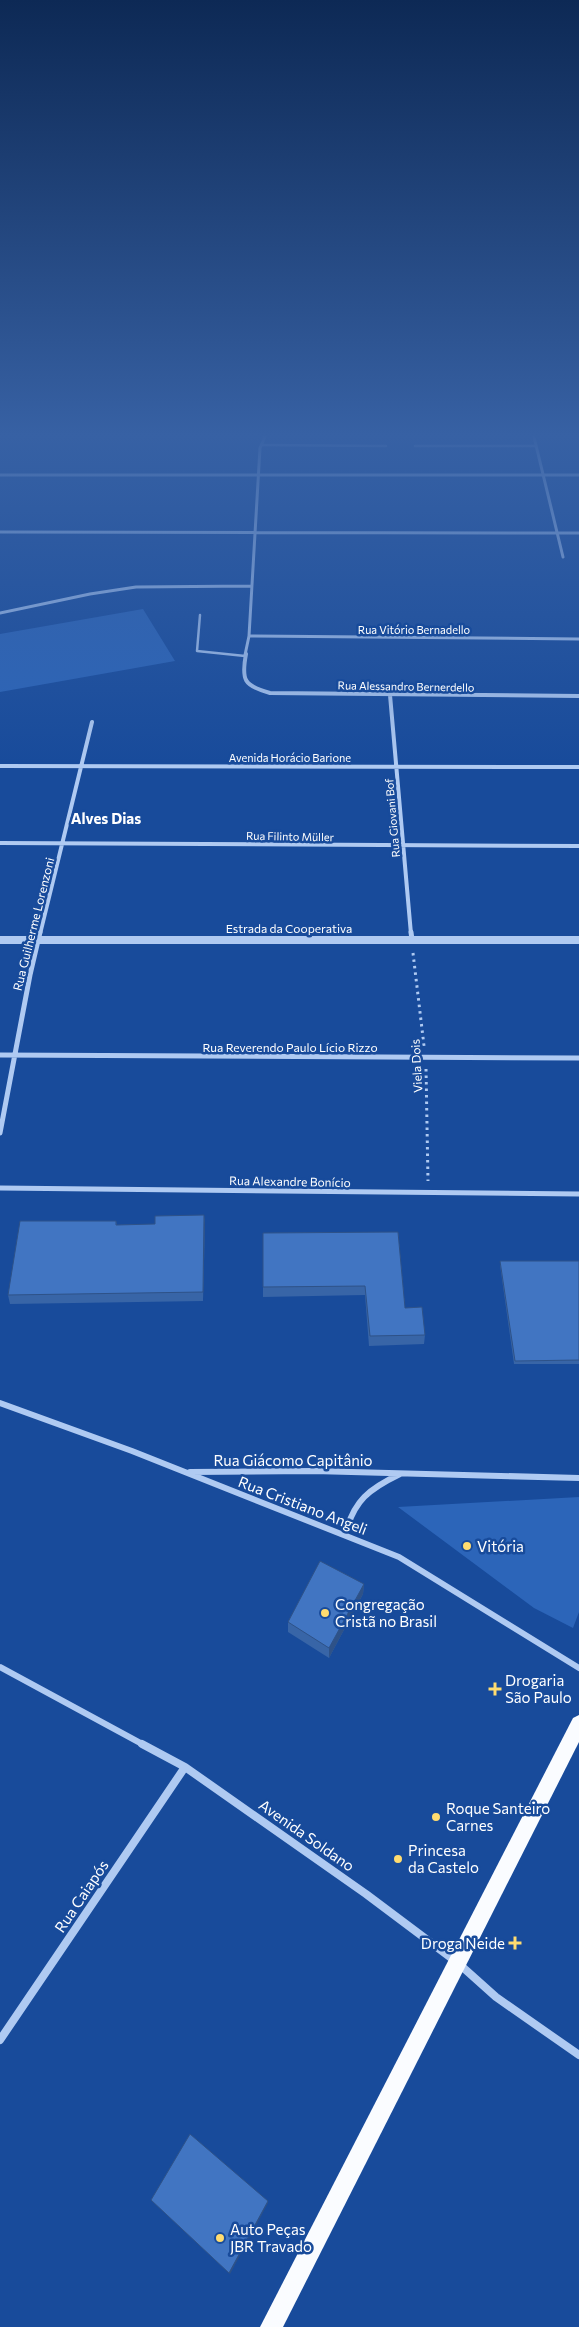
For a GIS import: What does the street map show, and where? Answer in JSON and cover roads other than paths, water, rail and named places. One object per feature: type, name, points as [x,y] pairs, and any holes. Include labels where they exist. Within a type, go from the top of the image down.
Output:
[{"type":"main road","points":[[271,2327],[579,1724]]},
{"type":"street","points":[[245,656],[249,636],[253,546]]},
{"type":"street","points":[[561,546],[563,557]]},
{"type":"street","points":[[0,613],[90,594],[136,587],[251,586]]},
{"type":"street","name":"Rua Vitório Bernadello","points":[[249,636],[579,638]]},
{"type":"street","name":"Rua Alessandro Bernerdello","points":[[245,656],[242,673],[245,681],[254,689],[270,693],[579,696]]},
{"type":"street","name":"Rua Giovani Bof","points":[[390,695],[412,940]]},
{"type":"street","name":"Rua Guilherme Lorenzoni","points":[[0,1133],[30,975],[92,722]]},
{"type":"street","name":"Avenida Horácio Barione","points":[[0,766],[579,767]]},
{"type":"street","name":"Rua Filinto Müller","points":[[0,843],[579,846]]},
{"type":"street","name":"Estrada da Cooperativa","points":[[0,940],[579,940]]},
{"type":"street","name":"Rua Reverendo Paulo Lício Rizzo","points":[[0,1055],[579,1058]]},
{"type":"street","name":"Rua Alexandre Bonício","points":[[0,1188],[579,1194]]},
{"type":"street","name":"Rua Cristiano Angeli","points":[[0,1403],[187,1472],[399,1557],[579,1668]]},
{"type":"street","name":"Rua Giácomo Capitânio","points":[[187,1472],[298,1470],[579,1478]]},
{"type":"street","name":"Rua Giácomo Capitânio","points":[[346,1535],[352,1510],[371,1490],[400,1474]]},
{"type":"street","name":"Avenida Soldano","points":[[0,1667],[185,1767],[366,1894],[458,1963],[496,1997],[579,2055]]},
{"type":"street","name":"Rua Caiapós","points":[[0,2040],[185,1767]]},
{"type":"lane","points":[[200,615],[197,651],[245,656]]},
{"type":"place","name":"Vitória","points":[[467,1546]]},
{"type":"place","name":"Congregação Cristã no Brasil","points":[[325,1613]]},
{"type":"place","name":"Drogaria São Paulo","points":[[495,1689]]},
{"type":"place","name":"Roque Santeiro Carnes","points":[[436,1817]]},
{"type":"place","name":"Princesa da Castelo","points":[[398,1859]]},
{"type":"place","name":"Droga Neide","points":[[515,1943]]},
{"type":"place","name":"Auto Peças JBR Travado","points":[[220,2238]]},
{"type":"district","name":"Alves Dias","points":[[106,818]]}]
